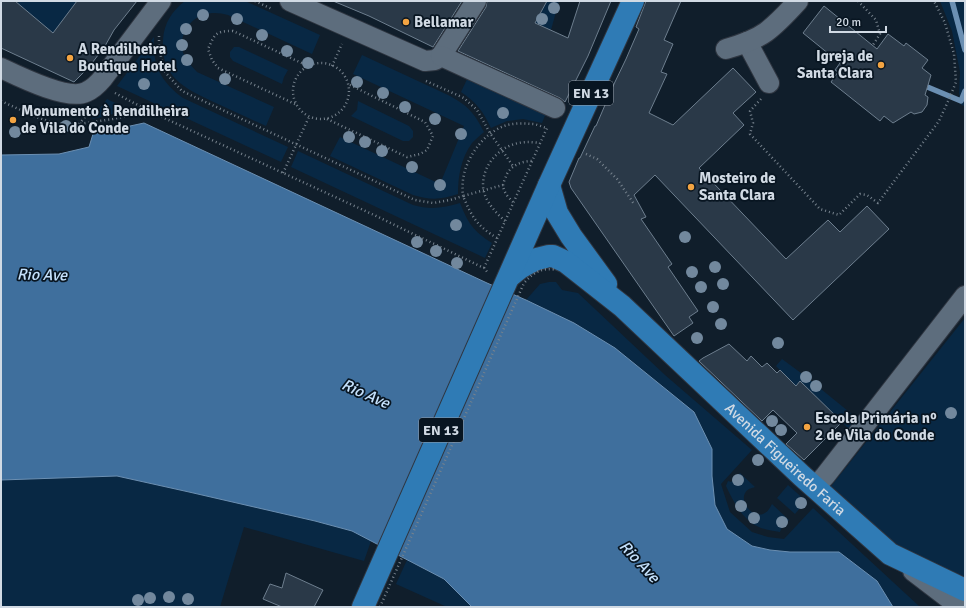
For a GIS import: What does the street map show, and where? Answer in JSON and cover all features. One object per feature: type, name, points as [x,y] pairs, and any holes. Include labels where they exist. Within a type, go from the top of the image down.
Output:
[{"type":"main road","name":"EN 13","points":[[363,607],[501,278],[530,228],[633,1]]},
{"type":"main road","name":"Avenida Figueiredo Faria","points":[[549,185],[557,213],[571,236],[622,306]]},
{"type":"main road","points":[[530,228],[543,227],[571,236]]},
{"type":"main road","name":"Avenida Figueiredo Faria","points":[[530,228],[555,263],[566,262],[622,306],[879,545],[892,555],[965,590]]},
{"type":"main road","points":[[501,278],[538,259],[555,263]]},
{"type":"street","points":[[1,68],[41,86],[66,93],[85,93],[97,85],[161,1]]},
{"type":"street","points":[[290,1],[425,61],[435,60],[442,56],[476,1]]},
{"type":"street","points":[[726,49],[747,42],[766,32],[798,1]]},
{"type":"street","points":[[747,42],[770,83]]},
{"type":"street","points":[[442,56],[555,108]]},
{"type":"street","points":[[815,487],[965,296]]},
{"type":"street","points":[[892,555],[960,607]]},
{"type":"path","points":[[858,1],[876,20],[880,34],[873,45]]},
{"type":"path","points":[[770,83],[768,91],[750,111],[753,123],[750,134],[820,209],[839,216],[860,194],[867,195],[878,203],[939,121],[956,82],[954,54],[945,23],[934,1]]},
{"type":"path","points":[[160,29],[159,49],[165,72],[182,90],[415,200],[433,203],[450,200],[503,185]]},
{"type":"path","points":[[295,104],[293,85],[297,76],[308,66],[320,63],[332,66],[338,69],[348,84],[349,93],[347,101],[336,115],[327,119],[309,117],[295,104],[218,68],[212,60],[208,49],[214,36],[222,31],[233,31],[308,66]]},
{"type":"path","points":[[332,66],[343,42]]},
{"type":"path","points":[[327,119],[407,157],[420,154],[427,150],[433,136],[425,122],[348,84]]},
{"type":"path","points":[[97,85],[149,111],[381,218],[484,268],[501,278]]},
{"type":"path","points":[[1,101],[36,117],[54,123],[79,124],[114,119],[149,111]]},
{"type":"path","points":[[283,173],[309,117]]},
{"type":"path","points":[[484,268],[547,128],[533,124],[503,126],[490,133],[478,144],[469,158],[464,172],[462,187],[463,196],[479,225],[497,238]]},
{"type":"path","points":[[490,133],[513,166]]},
{"type":"path","points":[[505,221],[488,202],[483,185],[484,174],[495,155],[509,146],[519,143],[540,143]]},
{"type":"path","points":[[567,147],[598,159],[617,179],[634,204]]},
{"type":"path","points":[[514,202],[508,197],[504,190],[503,185],[506,175],[513,166],[526,161],[532,161]]},
{"type":"path","points":[[380,607],[524,283],[532,274],[541,270],[551,269],[555,263]]},
{"type":"shaded area","points":[[19,1],[87,1],[73,49],[1,3],[14,9]]},
{"type":"shaded area","points":[[185,1],[245,1],[320,35],[312,54],[228,15],[210,13],[198,17],[185,30],[182,49],[191,66],[197,72],[274,107],[266,126],[196,94],[171,74],[163,53],[165,28],[173,13]]},
{"type":"shaded area","points":[[547,1],[559,1],[551,30],[535,23]]},
{"type":"shaded area","points":[[940,1],[965,1],[965,106],[961,105],[959,93],[960,72],[952,31]]},
{"type":"shaded area","points":[[154,37],[156,64],[164,79],[175,92],[183,98],[288,147],[281,162],[117,86]]},
{"type":"shaded area","points":[[234,47],[239,47],[288,70],[282,84],[233,61],[230,57],[230,52]]},
{"type":"shaded area","points":[[362,55],[448,95],[465,106],[477,119],[484,132],[472,143],[465,155],[460,174],[458,194],[435,199],[413,195],[330,156],[340,137],[440,184],[464,126],[353,74]]},
{"type":"shaded area","points":[[470,73],[548,108],[542,123],[523,119],[507,121],[491,128],[479,107],[461,92]]},
{"type":"shaded area","points":[[107,99],[130,110],[92,119]]},
{"type":"shaded area","points":[[358,101],[409,126],[413,131],[413,137],[409,141],[403,141],[351,116],[357,110]]},
{"type":"shaded area","points":[[298,151],[413,205],[425,208],[437,208],[460,203],[472,226],[492,243],[485,258],[291,167]]},
{"type":"shaded area","points":[[556,282],[562,290],[578,293],[665,375],[752,450],[721,484],[730,512],[752,532],[768,537],[784,539],[813,508],[920,607],[893,607],[877,581],[790,552],[752,546],[727,529],[715,505],[712,476],[712,449],[694,412],[615,348],[574,323],[526,300],[540,284]]},
{"type":"shaded area","points":[[965,318],[965,581],[895,549],[828,490]]},
{"type":"shaded area","points":[[782,359],[859,420],[851,431],[800,381],[796,386],[776,366]]},
{"type":"shaded area","points":[[740,473],[755,487],[749,489],[745,493],[744,501],[749,510],[754,513],[763,514],[768,511],[772,504],[789,520],[780,532],[763,529],[755,525],[740,511],[726,486],[728,481],[731,482]]},
{"type":"shaded area","points":[[117,476],[315,521],[352,531],[371,541],[364,561],[244,527],[220,607],[1,607],[1,480]]},
{"type":"shaded area","points":[[788,485],[806,501],[795,514],[777,498]]},
{"type":"shaded area","points":[[407,560],[444,579],[472,607],[447,607],[396,584]]},
{"type":"water","name":"Rio Ave","points":[[144,123],[526,300],[574,323],[615,348],[694,412],[712,449],[712,476],[715,505],[727,529],[752,546],[770,550],[790,552],[839,552],[877,581],[893,607],[472,607],[444,579],[352,531],[315,521],[117,476],[1,480],[1,155],[59,154],[89,147],[93,134]]},
{"type":"building","points":[[1,1],[15,1],[53,33],[77,1],[137,1],[114,30],[105,46],[89,67],[74,82],[1,48]]},
{"type":"building","points":[[333,1],[462,1],[433,47],[369,16]]},
{"type":"building","points":[[487,1],[547,1],[535,23],[568,38],[580,1],[611,1],[588,56],[565,102],[560,98],[458,51],[486,7]]},
{"type":"building","points":[[646,1],[681,1],[664,40],[673,44],[661,72],[667,74],[649,113],[673,125],[733,68],[756,92],[733,113],[744,125],[699,168],[786,259],[828,220],[840,232],[867,206],[889,229],[793,320],[655,175],[634,195],[646,217],[641,219],[672,264],[668,267],[698,311],[689,317],[693,323],[674,336],[571,188],[569,182],[579,158],[596,126],[639,29],[636,27]]},
{"type":"building","name":"Igreja de Santa Clara","points":[[824,6],[877,49],[888,34],[904,46],[906,43],[928,60],[922,68],[931,75],[925,95],[928,97],[927,105],[922,112],[914,114],[911,112],[893,123],[884,116],[880,121],[831,82],[838,72],[835,70],[840,63],[803,33]]},
{"type":"building","points":[[729,344],[747,361],[751,356],[762,367],[767,363],[777,373],[780,370],[796,386],[800,381],[842,422],[804,460],[786,444],[797,433],[773,410],[762,421],[699,361]]},
{"type":"building","points":[[286,573],[323,590],[314,607],[282,607],[263,599],[270,584],[282,588]]},
{"type":"waterway","points":[[952,1],[965,50]]},
{"type":"waterway","points":[[925,86],[961,101],[965,91]]},
{"type":"place","name":"Bellamar","points":[[406,22]]},
{"type":"place","name":"A Rendilheira Boutique Hotel","points":[[70,58]]},
{"type":"place","name":"Igreja de Santa Clara","points":[[881,65]]},
{"type":"place","name":"Monumento à Rendilheira de Vila do Conde","points":[[13,120]]},
{"type":"place","name":"Mosteiro de Santa Clara","points":[[691,187]]},
{"type":"place","name":"Escola Primária nº 2 de Vila do Conde","points":[[807,427]]}]
